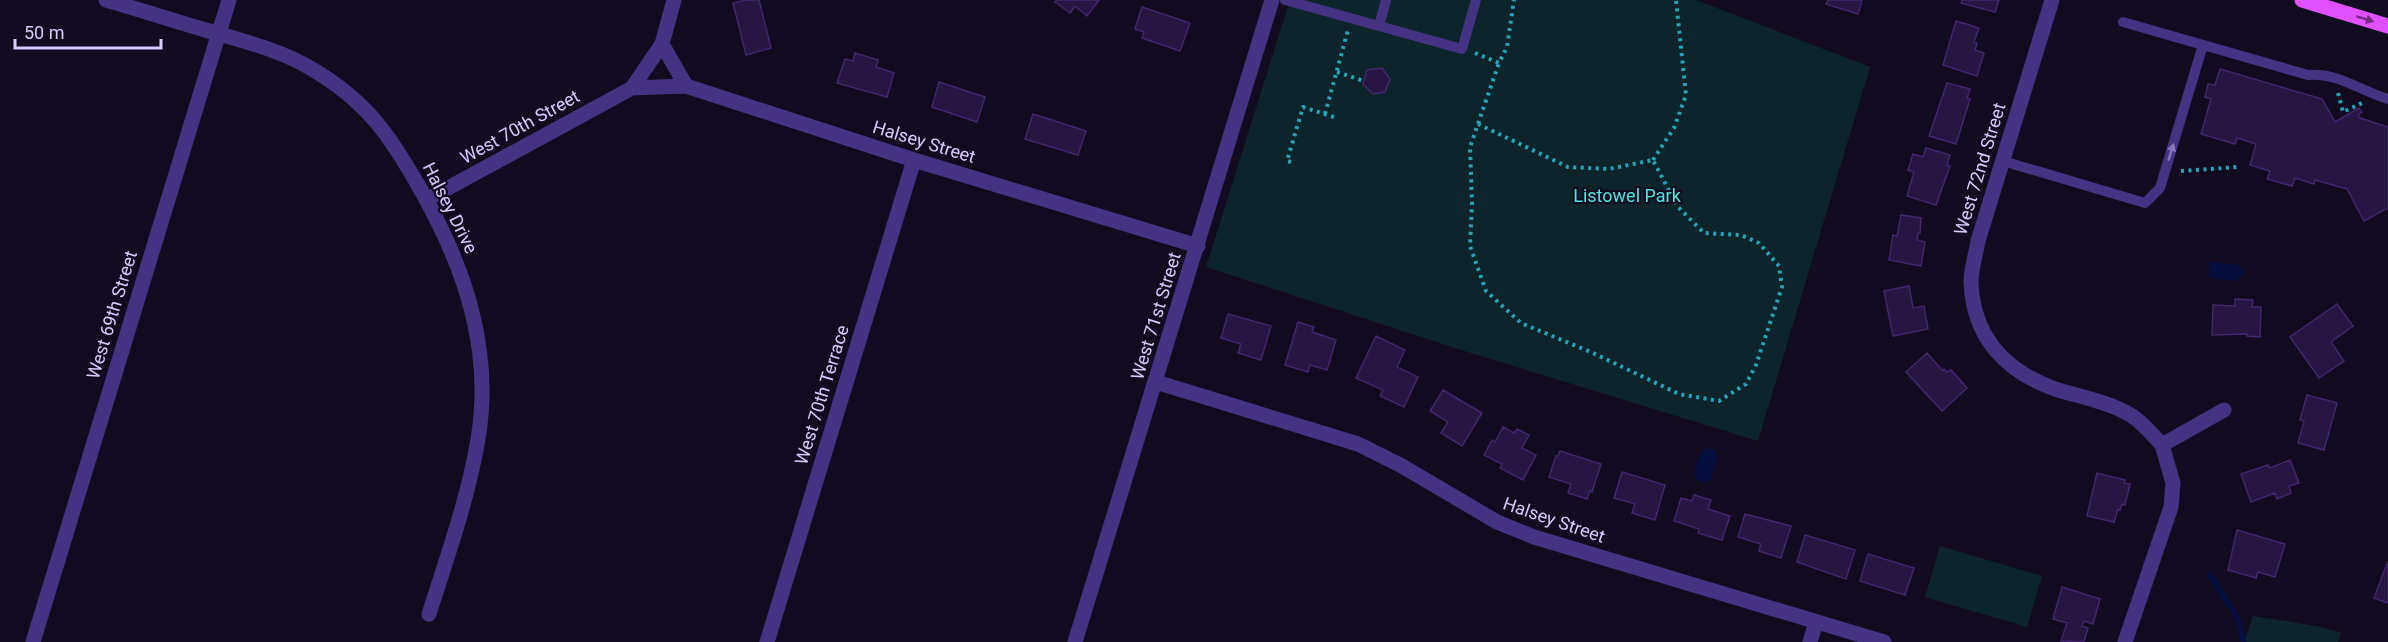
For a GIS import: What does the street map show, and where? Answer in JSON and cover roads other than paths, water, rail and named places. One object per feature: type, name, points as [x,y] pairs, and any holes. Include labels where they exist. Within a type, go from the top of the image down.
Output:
[{"type":"main road","points":[[2302,0],[2388,26]]},
{"type":"street","name":"Halsey Drive","points":[[106,0],[270,49],[310,67],[339,86],[368,111],[393,142],[452,248],[475,321],[482,367],[482,402],[478,439],[467,489],[429,614]]},
{"type":"street","name":"West 69th Street","points":[[33,642],[230,0]]},
{"type":"street","name":"West 70th Street","points":[[632,88],[662,44],[674,0]]},
{"type":"street","name":"West 71st Street","points":[[1075,642],[1272,0]]},
{"type":"street","name":"West 72nd Street","points":[[2052,0],[1978,241],[1971,280],[1974,307],[1982,330],[1992,348],[2012,366],[2037,381],[2121,410],[2138,420],[2162,445]]},
{"type":"street","points":[[662,44],[686,86]]},
{"type":"street","name":"West 70th Street","points":[[426,200],[632,88],[686,86]]},
{"type":"street","name":"Halsey Street","points":[[686,86],[914,160],[1198,246]]},
{"type":"street","name":"West 70th Terrace","points":[[767,642],[914,160]]},
{"type":"street","name":"Halsey Street","points":[[1156,382],[1358,444],[1402,466],[1497,522],[1534,537],[1884,642]]},
{"type":"street","points":[[2125,642],[2171,507],[2172,483],[2162,445],[2224,410]]},
{"type":"street","points":[[1810,642],[1816,622]]},
{"type":"lane","points":[[1285,0],[1462,49],[1476,0]]},
{"type":"lane","points":[[1379,26],[1386,0]]},
{"type":"lane","points":[[2123,22],[2308,75],[2321,74],[2340,79],[2388,99]]},
{"type":"lane","points":[[2003,161],[2145,203],[2160,188],[2203,45]]},
{"type":"waterway","points":[[2210,575],[2237,617],[2244,642]]},
{"type":"park label","name":"Listowel Park","points":[[1627,196]]}]
